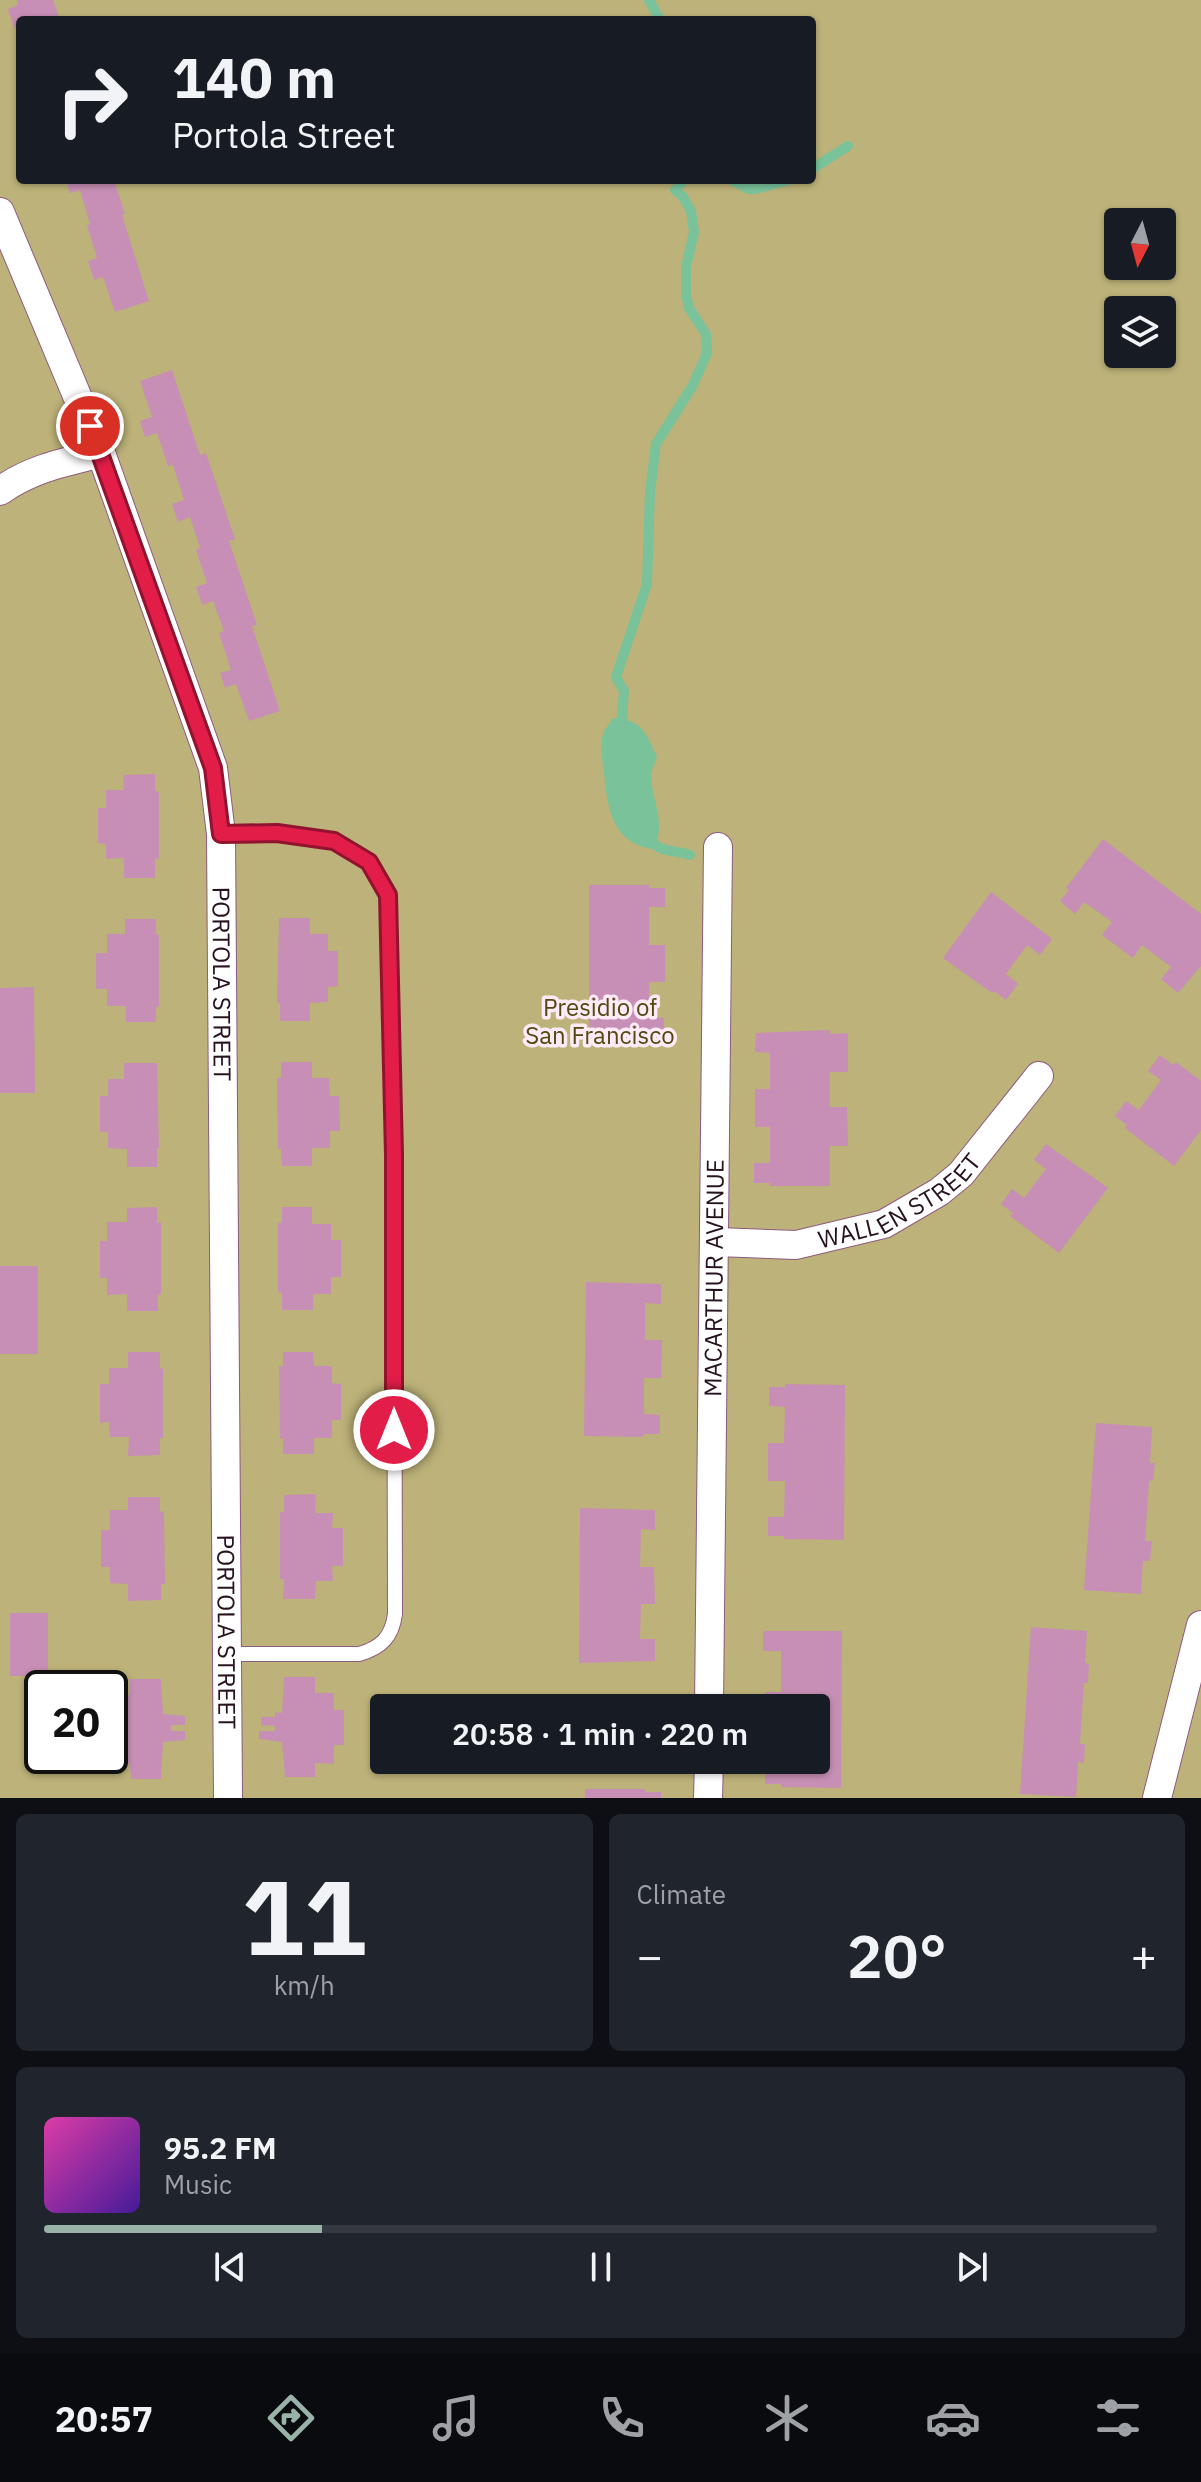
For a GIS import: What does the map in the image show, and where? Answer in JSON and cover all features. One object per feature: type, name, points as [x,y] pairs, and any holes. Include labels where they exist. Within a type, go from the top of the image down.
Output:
[{"type":"street","name":"PORTOLA STREET","points":[[0,212],[101,453],[213,768],[221,834],[228,1798]]},
{"type":"street","points":[[0,491],[46,467],[101,453]]},
{"type":"street","name":"MACARTHUR AVENUE","points":[[709,1694],[718,847]]},
{"type":"street","name":"WALLEN STREET","points":[[716,1242],[796,1245],[884,1224],[917,1206],[961,1174],[1039,1076]]},
{"type":"street","points":[[1158,1798],[1201,1625]]},
{"type":"street","points":[[708,1798],[709,1774]]},
{"type":"lane","points":[[221,834],[277,833],[334,841],[369,862],[388,895],[394,1155],[393,1630],[373,1650],[359,1654],[226,1654]]},
{"type":"green space","name":"Presidio of San Francisco","points":[[0,0],[1201,0],[1201,1798],[0,1798]]},
{"type":"shaded area","points":[[613,718],[637,724],[646,734],[657,757],[651,777],[659,832],[652,849],[628,839],[614,821],[610,809],[602,743],[603,734]]},
{"type":"building","points":[[17,0],[53,0],[59,16],[16,16],[14,28],[8,9],[18,5]]},
{"type":"building","points":[[67,184],[115,184],[149,301],[115,312],[103,277],[94,280],[88,261],[97,258],[80,190],[70,193]]},
{"type":"building","points":[[172,370],[200,455],[206,453],[235,539],[229,541],[257,625],[252,626],[280,711],[249,721],[236,684],[225,688],[220,673],[231,670],[219,633],[224,631],[213,601],[202,605],[196,587],[207,583],[196,550],[200,548],[190,517],[178,522],[172,504],[184,500],[173,465],[168,466],[157,433],[145,437],[140,421],[152,417],[140,381]]},
{"type":"building","points":[[155,774],[155,791],[159,792],[159,859],[155,858],[155,878],[124,878],[124,858],[106,859],[106,844],[98,843],[98,808],[106,808],[106,790],[124,790],[123,775]]},
{"type":"building","points":[[1103,839],[1201,914],[1201,966],[1178,993],[1161,979],[1171,967],[1142,945],[1133,958],[1102,935],[1112,922],[1084,902],[1075,914],[1060,901],[1069,890],[1066,888]]},
{"type":"building","points":[[589,885],[650,885],[649,888],[665,888],[665,907],[649,907],[649,945],[665,945],[665,982],[649,982],[649,1017],[664,1018],[664,1038],[589,1041]]},
{"type":"building","points":[[991,892],[1052,939],[1040,955],[1027,945],[1006,974],[1018,984],[1006,1000],[943,958]]},
{"type":"building","points":[[279,918],[310,918],[310,934],[328,934],[328,951],[338,951],[338,986],[328,987],[328,1002],[310,1003],[310,1021],[280,1021],[280,1003],[277,1003]]},
{"type":"building","points":[[125,919],[156,919],[156,934],[159,935],[159,1006],[156,1007],[156,1022],[126,1022],[126,1006],[107,1006],[107,989],[96,989],[96,953],[107,953],[107,934],[125,934]]},
{"type":"building","points":[[34,987],[35,1093],[0,1093],[0,988]]},
{"type":"building","points":[[830,1030],[830,1034],[848,1033],[848,1072],[830,1072],[830,1107],[847,1107],[848,1146],[830,1146],[830,1186],[769,1186],[770,1183],[754,1183],[754,1163],[770,1163],[770,1127],[755,1127],[755,1089],[770,1089],[770,1053],[755,1052],[756,1033]]},
{"type":"building","points":[[1160,1055],[1173,1065],[1176,1062],[1201,1081],[1201,1130],[1174,1166],[1125,1128],[1127,1125],[1115,1116],[1126,1101],[1139,1110],[1161,1080],[1148,1071]]},
{"type":"building","points":[[281,1062],[312,1062],[312,1078],[329,1078],[330,1096],[339,1096],[340,1131],[330,1131],[330,1148],[312,1148],[312,1166],[282,1166],[281,1149],[278,1149],[277,1078],[281,1078]]},
{"type":"building","points":[[124,1063],[157,1063],[157,1167],[127,1167],[127,1149],[108,1148],[108,1132],[100,1132],[100,1096],[108,1096],[108,1079],[124,1079]]},
{"type":"building","points":[[1046,1144],[1108,1188],[1059,1253],[1010,1216],[1013,1213],[1001,1204],[1012,1189],[1024,1198],[1046,1169],[1034,1160]]},
{"type":"building","points":[[157,1207],[157,1223],[161,1222],[161,1294],[158,1295],[158,1311],[127,1311],[127,1294],[107,1295],[107,1278],[100,1278],[100,1241],[107,1241],[107,1222],[127,1222],[127,1208]]},
{"type":"building","points":[[282,1207],[312,1207],[312,1224],[331,1224],[331,1240],[341,1240],[341,1277],[331,1277],[331,1294],[313,1294],[313,1310],[282,1310],[282,1293],[278,1292],[278,1223],[282,1223]]},
{"type":"building","points":[[0,1266],[38,1266],[38,1354],[0,1354]]},
{"type":"building","points":[[586,1282],[661,1284],[661,1304],[645,1303],[645,1340],[662,1340],[661,1378],[644,1378],[644,1414],[660,1415],[660,1434],[644,1434],[643,1437],[584,1436]]},
{"type":"building","points":[[128,1352],[160,1352],[160,1369],[163,1368],[163,1438],[160,1438],[160,1455],[128,1456],[129,1437],[110,1437],[109,1422],[100,1423],[100,1384],[109,1384],[109,1368],[128,1368]]},
{"type":"building","points":[[283,1352],[313,1352],[314,1366],[332,1366],[332,1383],[341,1384],[341,1420],[332,1420],[332,1438],[314,1438],[314,1454],[283,1454],[279,1366],[283,1366]]},
{"type":"building","points":[[785,1384],[845,1385],[844,1540],[768,1536],[768,1517],[784,1517],[785,1481],[768,1481],[768,1443],[784,1443],[785,1407],[769,1406],[769,1387],[785,1387]]},
{"type":"building","points":[[1096,1423],[1152,1427],[1150,1463],[1155,1463],[1153,1480],[1149,1481],[1145,1541],[1152,1541],[1150,1561],[1143,1561],[1141,1594],[1084,1590]]},
{"type":"building","points":[[316,1494],[315,1513],[333,1513],[332,1528],[343,1528],[343,1566],[332,1566],[333,1581],[316,1581],[315,1599],[283,1599],[280,1512],[284,1512],[284,1495]]},
{"type":"building","points":[[128,1497],[160,1497],[160,1512],[164,1511],[165,1584],[161,1584],[161,1600],[128,1601],[128,1584],[110,1583],[110,1567],[101,1567],[101,1530],[110,1530],[110,1510],[128,1510]]},
{"type":"building","points":[[580,1508],[655,1510],[655,1530],[641,1529],[640,1567],[654,1567],[655,1604],[641,1604],[640,1639],[655,1639],[655,1661],[579,1663]]},
{"type":"building","points":[[10,1613],[48,1613],[48,1670],[24,1670],[24,1676],[10,1676]]},
{"type":"building","points":[[1031,1627],[1087,1631],[1085,1663],[1089,1664],[1088,1683],[1084,1683],[1080,1744],[1085,1744],[1084,1763],[1078,1762],[1076,1797],[1020,1794]]},
{"type":"building","points":[[763,1631],[842,1631],[841,1788],[765,1784],[765,1774],[830,1774],[830,1694],[766,1694],[781,1692],[781,1651],[763,1651]]},
{"type":"building","points":[[284,1677],[315,1677],[315,1693],[334,1693],[334,1710],[344,1710],[344,1745],[334,1745],[334,1764],[315,1763],[315,1777],[285,1777],[282,1742],[259,1739],[259,1731],[275,1731],[275,1726],[261,1725],[261,1717],[275,1717],[275,1712],[282,1713]]},
{"type":"building","points":[[130,1679],[161,1679],[163,1714],[185,1716],[185,1725],[171,1725],[171,1731],[185,1731],[185,1740],[163,1742],[161,1779],[131,1779],[128,1763]]},
{"type":"building","points":[[585,1789],[645,1789],[645,1792],[661,1792],[661,1798],[585,1798]]},
{"type":"waterway","points":[[649,0],[658,16]]},
{"type":"waterway","points":[[816,166],[848,146]]},
{"type":"waterway","points":[[621,730],[624,691],[616,677],[647,584],[650,492],[656,444],[693,385],[707,353],[706,334],[689,308],[686,294],[686,267],[694,232],[691,211],[675,190],[680,184]]},
{"type":"waterway","points":[[740,184],[749,189],[774,184]]},
{"type":"waterway","points":[[647,836],[656,846],[690,855]]},
{"type":"route","points":[[90,426],[213,768],[221,834],[277,833],[334,841],[369,862],[388,895],[394,1155],[394,1430]]}]
